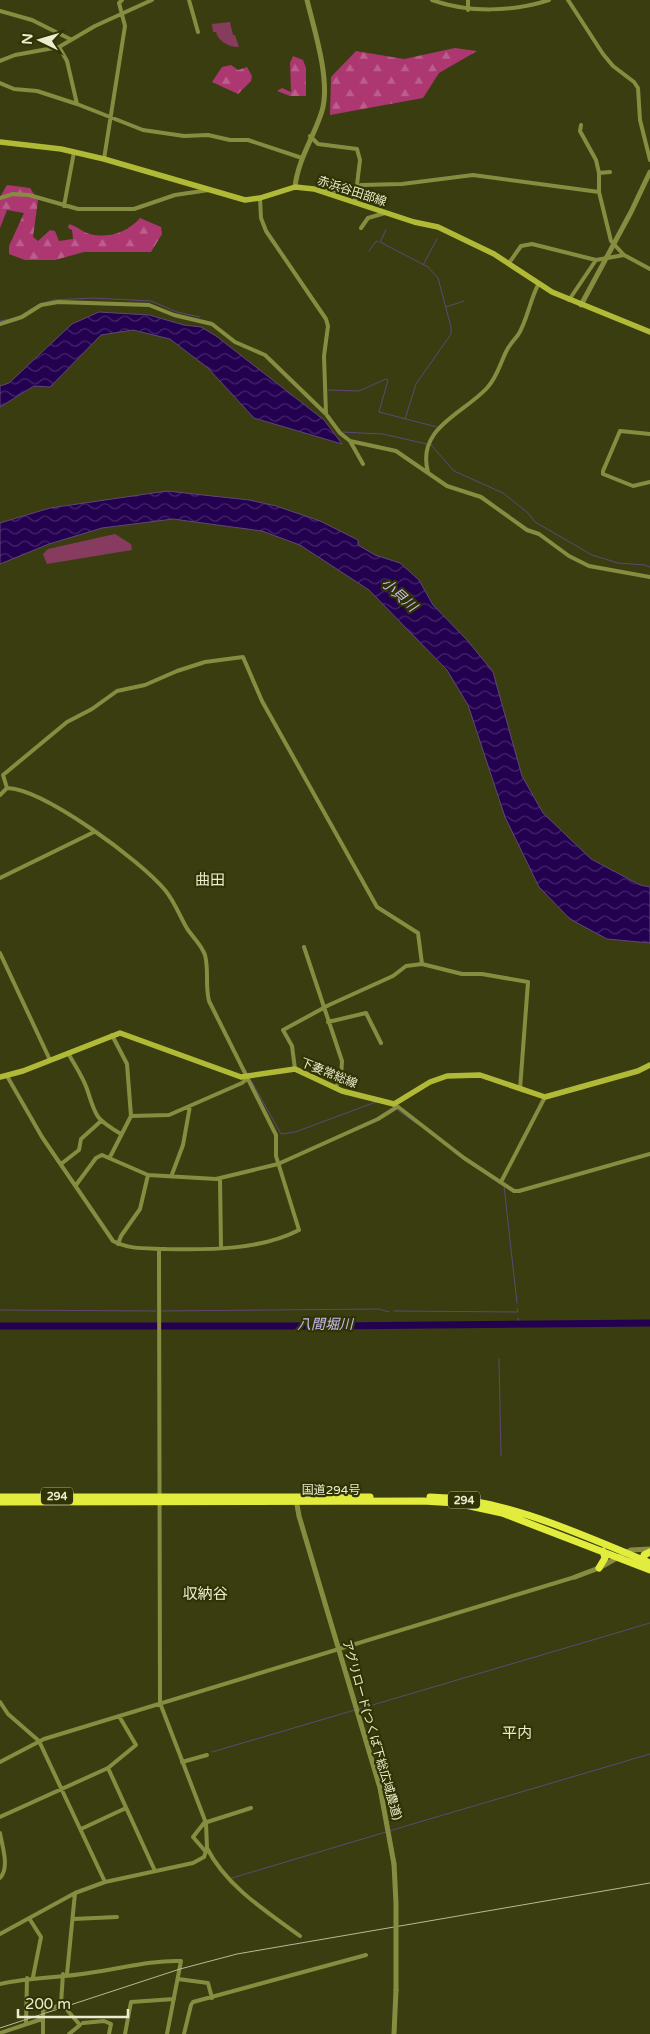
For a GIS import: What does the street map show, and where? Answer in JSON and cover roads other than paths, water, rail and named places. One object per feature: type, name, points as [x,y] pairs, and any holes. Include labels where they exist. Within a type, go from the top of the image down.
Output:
[{"type":"highway","name":"国道294号","points":[[0,1497],[160,1499],[447,1497],[479,1502],[521,1513],[621,1555],[650,1570]]},
{"type":"highway","name":"国道294号","points":[[0,1502],[160,1499]]},
{"type":"highway","name":"国道294号","points":[[296,1499],[423,1501],[464,1504],[502,1513],[603,1552],[647,1562]]},
{"type":"highway","points":[[647,1562],[644,1555],[650,1550]]},
{"type":"highway","points":[[599,1568],[605,1558],[603,1552]]},
{"type":"main road","name":"赤浜谷田部線","points":[[0,142],[74,152],[104,159],[245,200],[260,198],[295,187],[326,191],[385,213],[448,230],[509,263],[538,285],[569,300],[650,332]]},
{"type":"main road","name":"下妻常総線","points":[[3,1076],[120,1033],[241,1077],[247,1078],[295,1069],[335,1088],[396,1105]]},
{"type":"main road","points":[[396,1105],[430,1082],[447,1076],[480,1075],[545,1097],[650,1066]]},
{"type":"street","points":[[104,159],[107,150],[107,133],[112,119],[125,26],[119,3],[122,0]]},
{"type":"street","points":[[0,61],[15,55],[58,47],[70,39],[152,0]]},
{"type":"street","points":[[189,0],[198,32]]},
{"type":"street","points":[[295,187],[302,158],[322,112],[324,90],[318,46],[307,0]]},
{"type":"street","points":[[432,0],[468,10],[522,6],[549,0]]},
{"type":"street","points":[[468,0],[468,10]]},
{"type":"street","points":[[568,0],[591,39],[608,60],[634,82],[638,88],[640,120],[650,160]]},
{"type":"street","points":[[0,11],[32,20],[70,39]]},
{"type":"street","points":[[58,47],[67,61],[77,104]]},
{"type":"street","points":[[0,83],[14,89],[37,91],[77,104],[144,130],[174,135],[208,135],[230,140],[248,140],[302,158]]},
{"type":"street","points":[[582,125],[580,131],[596,160],[600,174],[599,192],[609,234],[624,255],[650,269]]},
{"type":"street","points":[[310,136],[318,144],[358,149],[360,160],[355,201]]},
{"type":"street","points":[[64,206],[74,152]]},
{"type":"street","points":[[600,174],[610,172]]},
{"type":"street","points":[[581,305],[650,172]]},
{"type":"street","points":[[326,191],[358,188],[361,185],[402,184],[473,175],[599,192]]},
{"type":"street","points":[[0,198],[13,194],[29,195],[78,209],[134,208],[175,195],[209,190]]},
{"type":"street","points":[[260,198],[261,218],[266,231],[326,319],[328,326],[324,356],[326,414]]},
{"type":"street","points":[[361,228],[368,218],[385,213]]},
{"type":"street","points":[[509,263],[521,246],[532,244],[596,260],[624,255]]},
{"type":"street","points":[[569,300],[596,260]]},
{"type":"street","points":[[428,473],[425,461],[426,449],[430,440],[438,428],[487,388],[499,372],[506,352],[518,335],[538,285]]},
{"type":"street","points":[[0,324],[22,318],[41,306],[58,302],[149,305],[174,315],[212,324],[235,342],[265,355],[326,414],[340,433],[350,441],[363,464]]},
{"type":"street","points":[[650,434],[620,431],[603,474],[633,486],[650,482]]},
{"type":"street","points":[[350,441],[396,451],[447,486],[481,497],[527,530],[544,537],[569,556],[590,566],[650,578]]},
{"type":"street","points":[[7,788],[3,775],[67,722],[92,709],[117,691],[145,685],[177,671],[205,662],[243,657],[262,701],[377,907],[418,933],[422,964]]},
{"type":"street","points":[[0,795],[7,788],[15,788],[46,801],[94,832],[150,875],[177,908],[187,928],[205,954],[206,988],[209,1000],[276,1135],[276,1156],[299,1230],[275,1240],[198,1250],[128,1248],[113,1242],[3,1076]]},
{"type":"street","points":[[0,878],[94,832]]},
{"type":"street","points":[[304,947],[323,1009],[342,1061],[340,1078],[335,1088]]},
{"type":"street","points":[[0,953],[50,1060]]},
{"type":"street","points":[[295,1069],[292,1046],[283,1030],[394,976],[406,966],[422,964],[462,974],[482,974],[528,982],[520,1089]]},
{"type":"street","points":[[328,1022],[366,1013],[381,1042]]},
{"type":"street","points":[[110,1157],[131,1116],[127,1064],[112,1035]]},
{"type":"street","points":[[68,1053],[87,1090],[90,1105],[101,1121],[121,1134]]},
{"type":"street","points":[[131,1116],[169,1115],[247,1078]]},
{"type":"street","points":[[501,1182],[545,1097]]},
{"type":"street","points":[[76,1185],[96,1158],[102,1155],[148,1175],[171,1177],[220,1178],[278,1164],[378,1118],[396,1105],[464,1158],[510,1189],[519,1192],[650,1154]]},
{"type":"street","points":[[171,1177],[183,1145],[190,1106]]},
{"type":"street","points":[[61,1164],[78,1150],[81,1139],[101,1121]]},
{"type":"street","points":[[118,1244],[121,1236],[140,1209],[148,1175]]},
{"type":"street","points":[[220,1178],[221,1248]]},
{"type":"street","points":[[0,1934],[75,1894],[105,1882],[193,1863],[204,1857],[206,1850],[206,1822],[160,1703],[159,1249]]},
{"type":"street","name":"アグリロード(つくば下総広域農道)","points":[[296,1499],[380,1788],[394,1864],[396,1903],[394,2034]]},
{"type":"street","points":[[0,1762],[39,1741],[575,1577],[599,1568],[636,1548],[650,1550]]},
{"type":"street","points":[[0,1702],[8,1714],[39,1741],[105,1882]]},
{"type":"street","points":[[0,1817],[108,1768],[136,1745],[118,1716]]},
{"type":"street","points":[[182,1762],[206,1755]]},
{"type":"street","points":[[108,1768],[155,1871]]},
{"type":"street","points":[[81,1829],[126,1808]]},
{"type":"street","points":[[251,1808],[206,1822],[194,1838],[228,1878],[257,1905],[300,1936]]},
{"type":"street","points":[[0,1833],[5,1863],[4,1872],[0,1878]]},
{"type":"street","points":[[71,2033],[80,2025],[62,2004],[75,1894]]},
{"type":"street","points":[[29,1918],[41,1937],[33,1977]]},
{"type":"street","points":[[73,1919],[116,1918]]},
{"type":"street","points":[[184,2034],[191,2005],[366,1955]]},
{"type":"street","points":[[0,1984],[33,1977],[88,1973],[156,1961],[181,1961],[167,2034]]},
{"type":"street","points":[[26,2024],[27,1978]]},
{"type":"street","points":[[178,1979],[208,1983],[212,1998]]},
{"type":"street","points":[[125,2034],[131,2002],[174,1999]]},
{"type":"street","points":[[44,2034],[43,2010],[62,2004]]},
{"type":"street","points":[[0,2033],[42,2019]]},
{"type":"street","points":[[83,2023],[104,2021],[111,2024],[109,2034]]},
{"type":"street","points":[[71,2033],[78,2034]]},
{"type":"water","points":[[99,312],[149,315],[184,325],[201,327],[216,336],[324,420],[342,444],[254,418],[208,368],[170,339],[133,330],[101,335],[50,387],[34,386],[0,407],[0,386],[9,383],[72,324]]},
{"type":"water","name":"小貝川","points":[[167,491],[249,500],[276,506],[320,521],[358,540],[358,545],[375,555],[400,563],[419,580],[433,605],[467,640],[493,672],[522,776],[543,813],[591,859],[640,885],[650,887],[650,943],[607,939],[570,919],[539,887],[505,817],[468,705],[447,670],[369,590],[300,545],[262,531],[173,519],[102,528],[49,544],[0,564],[0,523],[50,508]]},
{"type":"waterway","points":[[386,230],[380,242],[428,267],[438,278],[451,327],[451,334],[416,384],[405,419]]},
{"type":"waterway","points":[[423,265],[437,239]]},
{"type":"waterway","points":[[369,251],[376,241],[378,242]]},
{"type":"waterway","points":[[44,303],[54,300],[93,298],[151,301],[177,312],[200,317]]},
{"type":"waterway","points":[[446,307],[464,301]]},
{"type":"waterway","points":[[20,316],[38,305]]},
{"type":"waterway","points":[[0,321],[11,319]]},
{"type":"waterway","points":[[328,390],[359,391],[386,379],[388,380],[379,412],[437,427]]},
{"type":"waterway","points":[[341,432],[383,434],[431,445],[454,471],[503,493],[528,513],[535,522],[592,555],[618,563],[650,567]]},
{"type":"waterway","points":[[252,1082],[281,1134],[295,1132],[376,1102]]},
{"type":"waterway","points":[[392,1106],[417,1124]]},
{"type":"waterway","points":[[497,1182],[504,1186],[517,1303]]},
{"type":"waterway","points":[[162,1311],[379,1309],[389,1312]]},
{"type":"waterway","points":[[394,1311],[518,1312],[517,1309]]},
{"type":"waterway","points":[[0,1310],[156,1311]]},
{"type":"waterway","name":"八間堀川","points":[[518,1318],[519,1324]]},
{"type":"waterway","name":"八間堀川","points":[[0,1326],[335,1326],[650,1323]]},
{"type":"waterway","points":[[499,1359],[501,1456]]},
{"type":"waterway","points":[[359,1709],[650,1623]]},
{"type":"waterway","points":[[212,1752],[355,1710]]},
{"type":"waterway","points":[[389,1831],[650,1754]]},
{"type":"waterway","points":[[232,1878],[386,1832]]},
{"type":"railway","points":[[0,2028],[180,1969],[237,1954],[650,1883]]},
{"type":"district","name":"曲田","points":[[210,880]]},
{"type":"district","name":"収納谷","points":[[205,1594]]},
{"type":"district","name":"平内","points":[[517,1733]]}]
